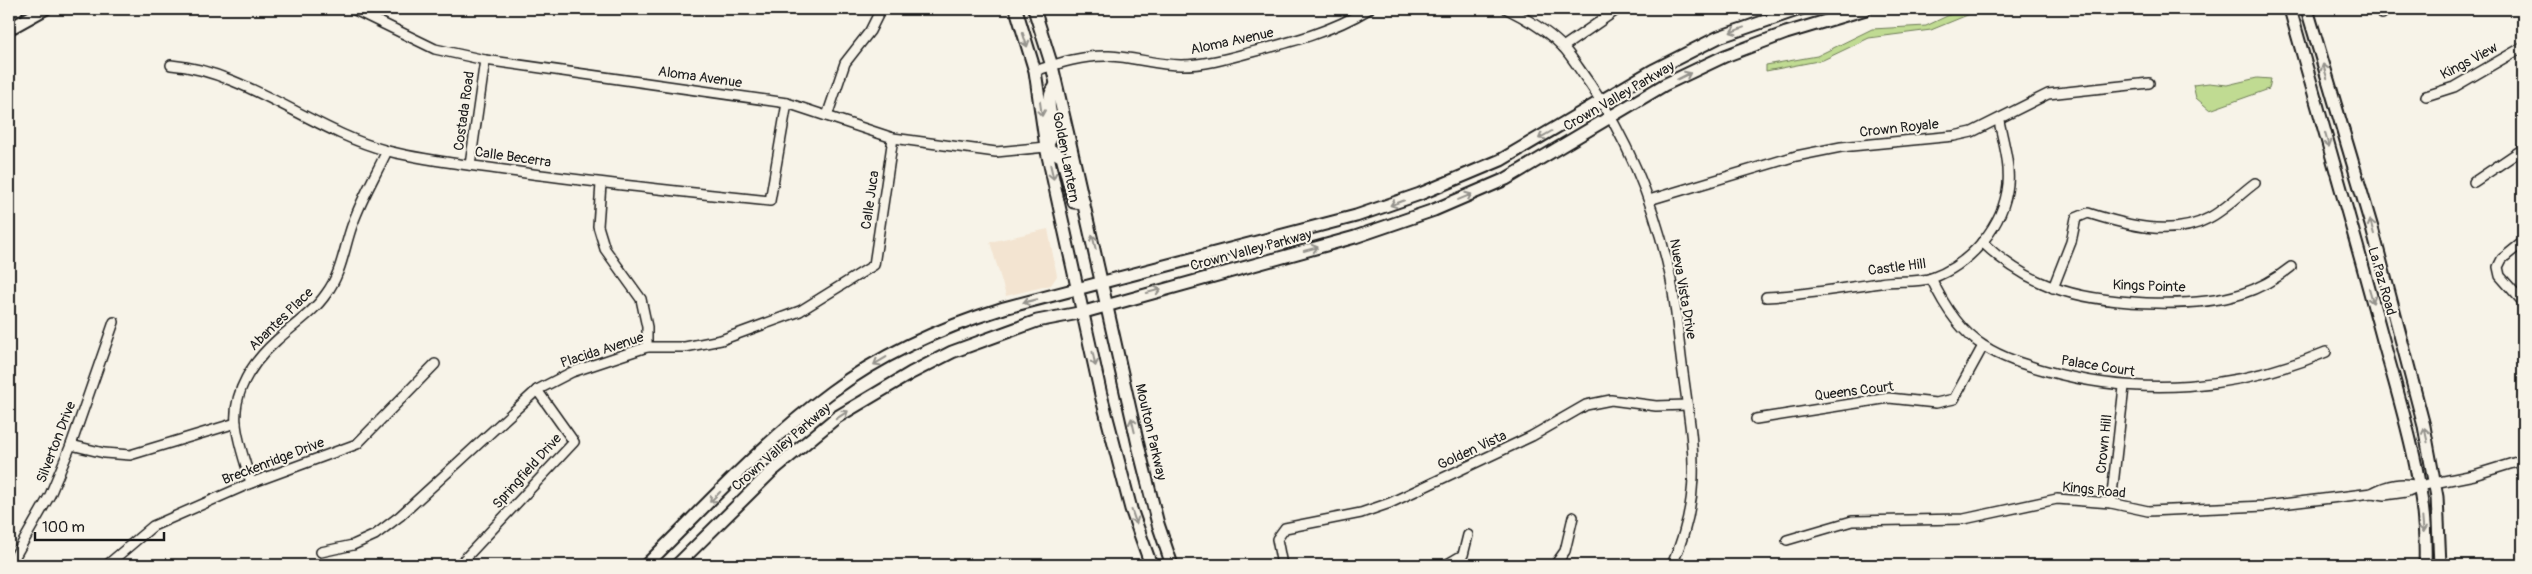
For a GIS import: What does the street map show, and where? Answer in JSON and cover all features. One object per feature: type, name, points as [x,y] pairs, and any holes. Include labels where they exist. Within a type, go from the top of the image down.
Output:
[{"type":"main road","points":[[9,14],[17,9]]},
{"type":"main road","points":[[9,29],[45,9]]},
{"type":"main road","name":"Golden Lantern","points":[[1016,9],[1036,71],[1046,147],[1084,312]]},
{"type":"main road","name":"Golden Lantern","points":[[1034,9],[1052,66],[1055,86],[1107,304]]},
{"type":"main road","name":"Crown Valley Parkway","points":[[646,565],[776,437],[832,391],[896,351],[969,319],[1391,205],[1500,160],[1652,71],[1719,37],[1800,9]]},
{"type":"main road","name":"Crown Valley Parkway","points":[[677,565],[772,471],[837,417],[911,373],[977,341],[1037,321],[1084,312],[1107,304],[1355,237],[1434,210],[1506,179],[1664,85],[1725,56],[1786,33],[1866,9]]},
{"type":"main road","name":"La Paz Road","points":[[2290,9],[2372,299],[2419,486],[2425,565]]},
{"type":"main road","name":"La Paz Road","points":[[2307,9],[2372,228],[2424,426],[2435,482],[2440,565]]},
{"type":"main road","points":[[1055,86],[1049,97],[1054,128],[1052,139],[1046,147],[1062,157],[1074,202],[1084,203]]},
{"type":"main road","name":"Moulton Parkway","points":[[1107,304],[1139,449],[1158,524],[1172,565]]},
{"type":"main road","points":[[1084,312],[1117,459],[1151,565]]},
{"type":"street","points":[[827,116],[845,63],[870,31],[882,9]]},
{"type":"street","name":"Aloma Avenue","points":[[1036,71],[1085,57],[1110,56],[1159,64],[1202,64],[1312,36],[1340,26],[1369,9]]},
{"type":"street","name":"Nueva Vista Drive","points":[[1507,9],[1538,27],[1563,47],[1612,117],[1639,171],[1656,218],[1670,276],[1695,472],[1693,493],[1683,540],[1672,565]]},
{"type":"street","points":[[1563,47],[1618,9]]},
{"type":"street","name":"Aloma Avenue","points":[[355,10],[435,48],[486,60],[787,104],[893,138],[996,152],[1046,147]]},
{"type":"street","name":"Kings View","points":[[2426,96],[2454,87],[2523,47]]},
{"type":"street","name":"Costada Road","points":[[470,165],[486,60]]},
{"type":"street","name":"Calle Becerra","points":[[171,65],[189,67],[222,77],[347,136],[387,150],[470,165],[601,184],[770,201],[787,104]]},
{"type":"street","name":"Crown Royale","points":[[1649,200],[1796,156],[1841,147],[1954,136],[1972,132],[2048,94],[2149,83]]},
{"type":"street","name":"Castle Hill","points":[[1766,297],[1800,295],[1886,282],[1931,278],[1955,266],[1982,242],[1996,223],[2004,202],[2008,184],[2007,156],[1999,120]]},
{"type":"street","name":"Calle Juca","points":[[874,265],[893,138]]},
{"type":"street","points":[[2474,182],[2523,149]]},
{"type":"street","name":"Abantes Place","points":[[251,483],[236,424],[240,395],[246,377],[255,364],[327,294],[340,268],[353,222],[387,150]]},
{"type":"street","points":[[2053,288],[2071,242],[2076,218],[2081,215],[2088,213],[2147,227],[2172,228],[2198,223],[2210,218],[2255,183]]},
{"type":"street","points":[[601,184],[598,226],[604,249],[641,299],[647,347]]},
{"type":"street","name":"Kings Pointe","points":[[1982,242],[2001,260],[2025,275],[2053,288],[2088,296],[2135,302],[2193,301],[2240,294],[2274,281],[2291,267]]},
{"type":"street","points":[[2523,242],[2502,258],[2498,266],[2500,276],[2523,302]]},
{"type":"street","name":"Placida Avenue","points":[[321,552],[352,545],[375,535],[400,516],[536,390],[572,372],[647,347],[684,347],[721,340],[800,311],[874,265]]},
{"type":"street","name":"Palace Court","points":[[1931,278],[1944,305],[1962,328],[1983,346],[2027,365],[2078,379],[2124,387],[2207,383],[2255,377],[2300,363],[2326,352]]},
{"type":"street","name":"Silverton Drive","points":[[10,565],[50,495],[71,445],[114,322]]},
{"type":"street","name":"Queens Court","points":[[1756,419],[1889,398],[1936,403],[1954,399],[1983,346]]},
{"type":"street","name":"Breckenridge Drive","points":[[107,565],[153,526],[251,483],[357,444],[435,364]]},
{"type":"street","name":"Crown Hill","points":[[2111,503],[2124,387]]},
{"type":"street","name":"Springfield Drive","points":[[459,565],[574,442],[536,390]]},
{"type":"street","name":"Golden Vista","points":[[1282,565],[1276,545],[1279,534],[1285,528],[1361,513],[1390,503],[1532,436],[1586,405],[1611,400],[1656,406],[1687,405]]},
{"type":"street","points":[[71,445],[104,453],[130,455],[236,424]]},
{"type":"street","name":"Kings Road","points":[[1787,540],[1852,521],[1964,519],[2056,500],[2111,503],[2148,511],[2158,511],[2265,506],[2372,493],[2385,495],[2406,492],[2435,482],[2474,475],[2523,460]]},
{"type":"street","points":[[1555,565],[1565,551],[1573,517]]},
{"type":"street","points":[[1446,565],[1463,555],[1468,535]]},
{"type":"shaded area","points":[[1048,229],[1057,276],[1051,285],[1006,296],[990,242]]},
{"type":"green space","points":[[1962,9],[1982,9],[1931,30],[1869,38],[1823,60],[1766,71],[1766,65],[1817,56],[1872,29],[1926,26]]},
{"type":"green space","points":[[2257,78],[2271,79],[2269,89],[2210,110],[2196,98],[2193,85],[2209,83],[2227,85]]}]
